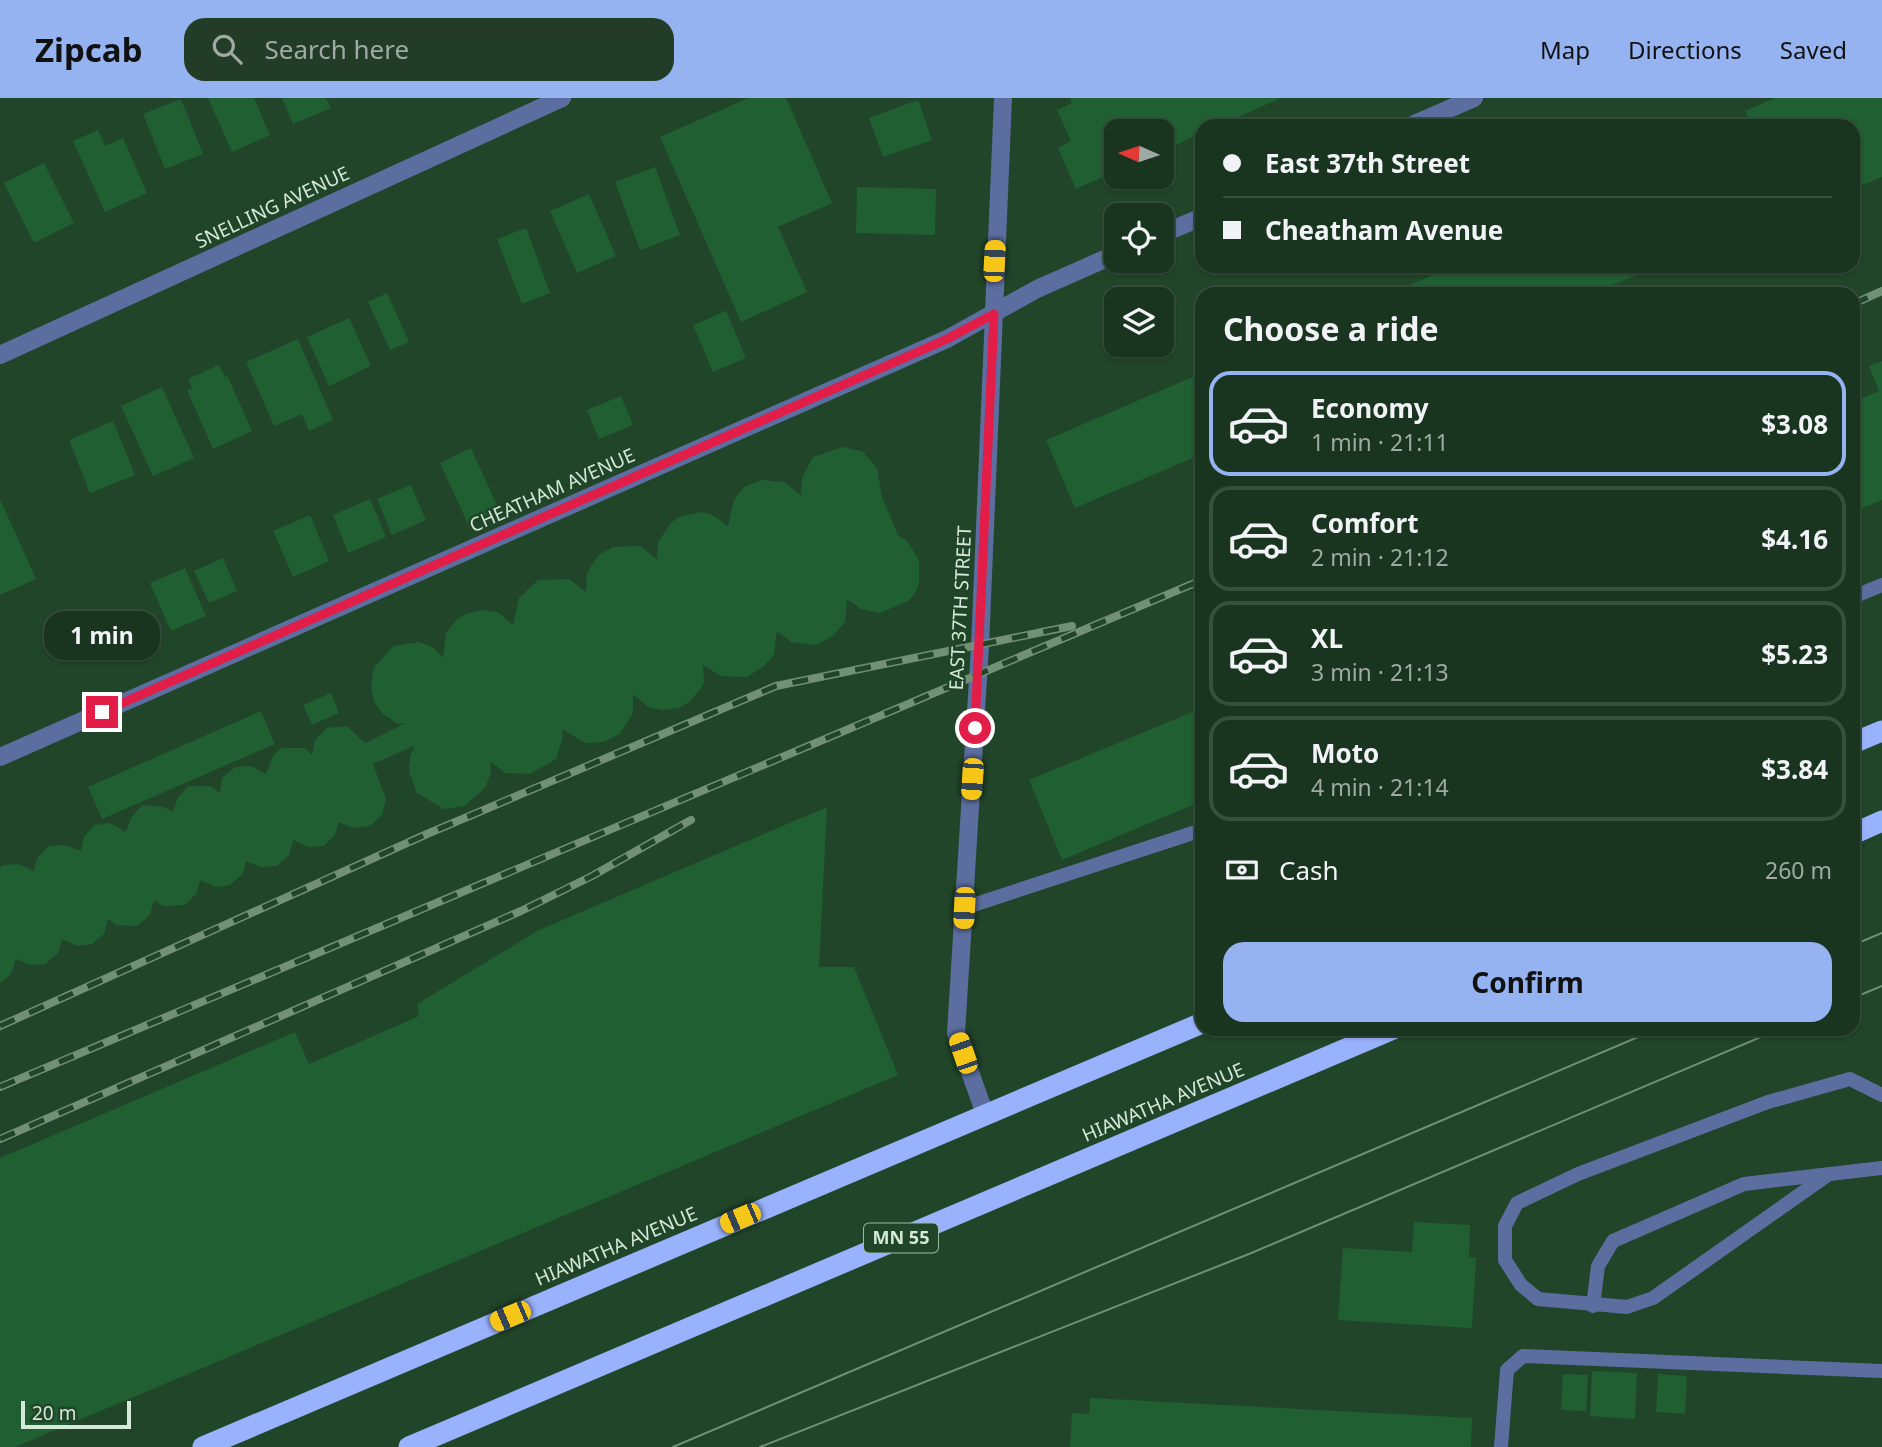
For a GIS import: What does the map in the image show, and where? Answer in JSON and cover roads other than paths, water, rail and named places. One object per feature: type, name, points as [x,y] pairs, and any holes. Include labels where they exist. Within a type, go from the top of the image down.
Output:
[{"type":"highway","points":[[1860,740],[1882,731]]},
{"type":"highway","points":[[1860,831],[1882,821]]},
{"type":"highway","points":[[1860,834],[1882,835]]},
{"type":"highway","name":"HIAWATHA AVENUE","points":[[203,1447],[1195,1026]]},
{"type":"highway","name":"HIAWATHA AVENUE","points":[[409,1447],[1377,1036]]},
{"type":"street","name":"SNELLING AVENUE","points":[[0,355],[562,98]]},
{"type":"street","name":"EAST 37TH STREET","points":[[985,1114],[956,1033],[980,648],[1003,98]]},
{"type":"street","points":[[1426,119],[1474,98]]},
{"type":"street","points":[[1174,229],[1195,219]]},
{"type":"street","name":"CHEATHAM AVENUE","points":[[0,757],[934,345],[1037,289],[1104,259]]},
{"type":"lane","points":[[1860,594],[1882,585]]},
{"type":"lane","points":[[964,908],[1195,832]]},
{"type":"lane","points":[[1829,1174],[1653,1298],[1627,1307],[1538,1299],[1521,1285],[1505,1260],[1505,1226],[1517,1203],[1578,1174],[1768,1102],[1850,1079],[1882,1095]]},
{"type":"lane","points":[[1593,1306],[1598,1266],[1613,1241],[1744,1184],[1882,1168]]},
{"type":"lane","points":[[1501,1447],[1507,1370],[1523,1356],[1882,1371]]},
{"type":"tram line","points":[[1860,942],[1882,933]]},
{"type":"tram line","points":[[1860,995],[1882,986]]},
{"type":"tram line","points":[[673,1447],[1641,1036]]},
{"type":"tram line","points":[[760,1447],[1249,1254],[1763,1036]]},
{"type":"railway","points":[[1860,301],[1882,291]]},
{"type":"railway","points":[[0,1087],[1195,583]]},
{"type":"railway","points":[[0,1026],[427,834],[776,686],[1072,626]]},
{"type":"railway","points":[[0,1139],[521,911],[592,876],[691,820]]}]
